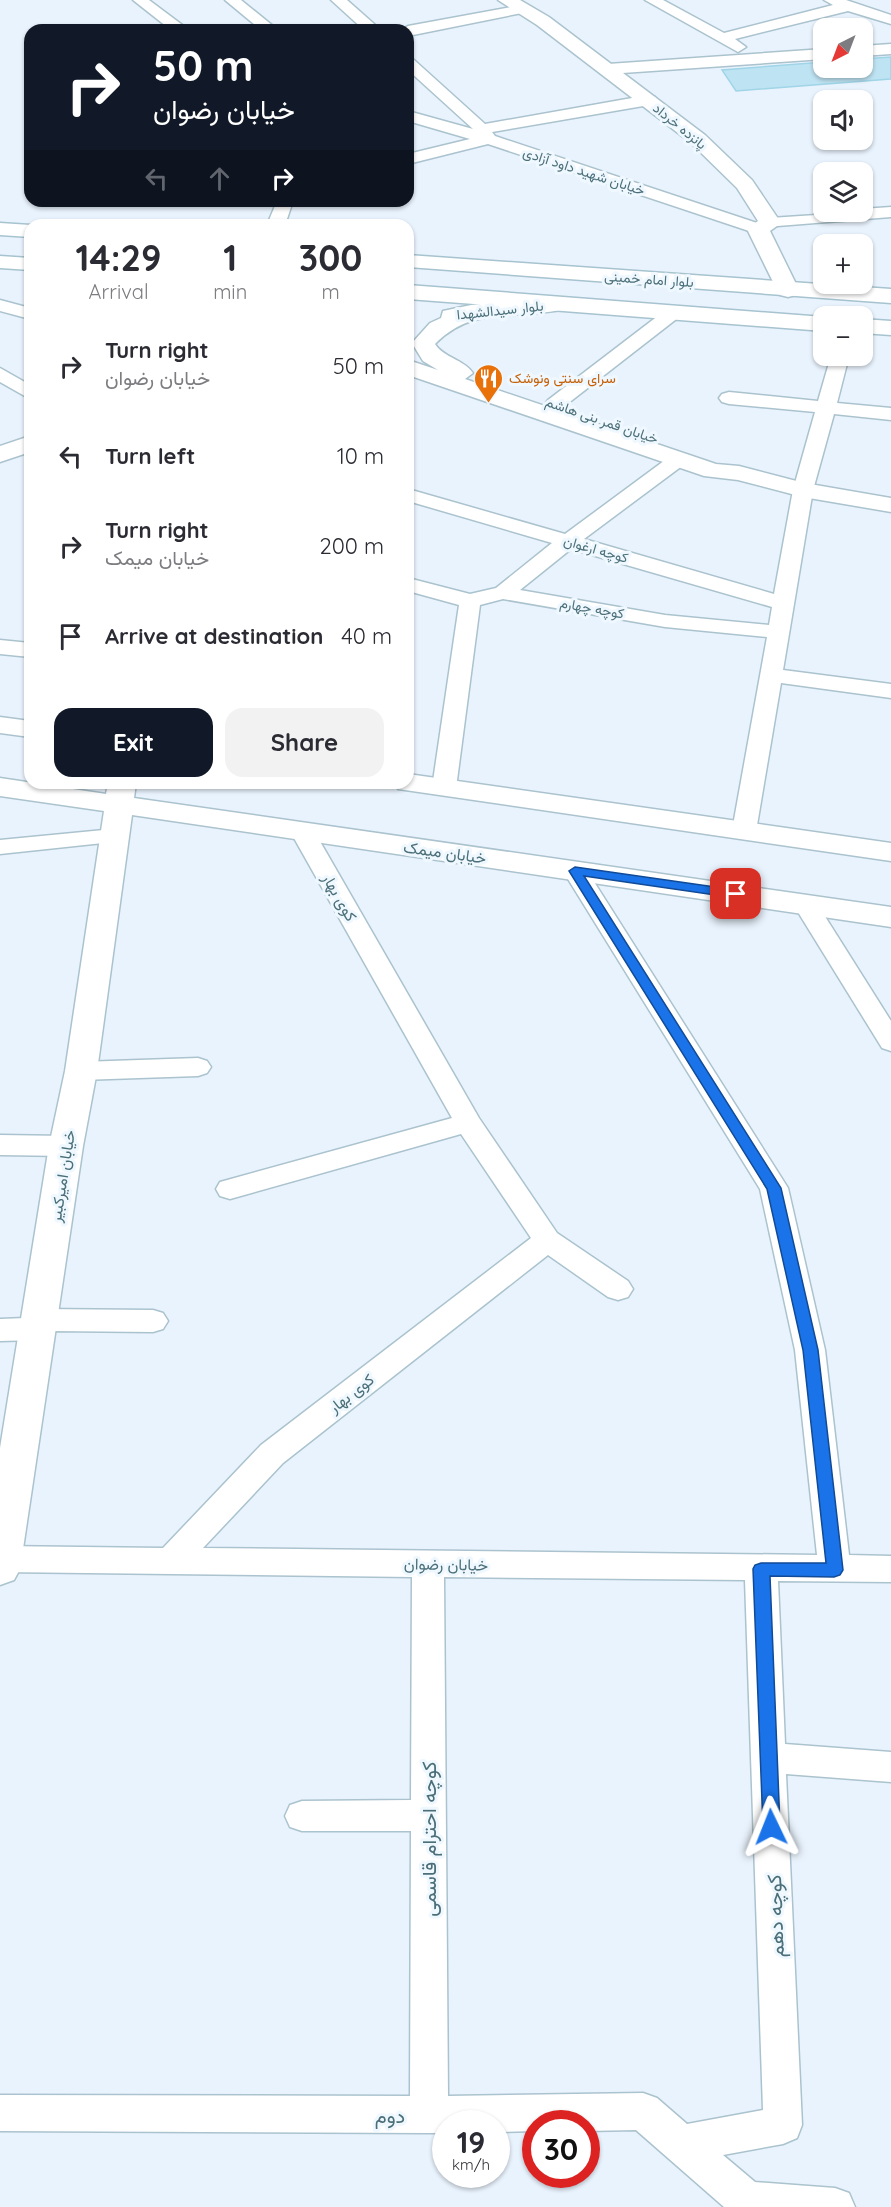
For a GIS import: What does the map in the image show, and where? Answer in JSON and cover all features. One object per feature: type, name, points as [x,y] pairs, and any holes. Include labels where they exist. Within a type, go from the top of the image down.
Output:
[{"type":"street","points":[[140,0],[173,24]]},
{"type":"street","points":[[232,0],[262,24]]},
{"type":"street","points":[[338,0],[366,24]]},
{"type":"street","points":[[657,3],[684,0]]},
{"type":"street","points":[[830,0],[891,20]]},
{"type":"street","points":[[414,29],[511,2]]},
{"type":"street","name":"پانزده خرداد","points":[[511,2],[543,21],[649,100],[698,139],[746,184],[788,290]]},
{"type":"street","points":[[657,3],[759,58]]},
{"type":"street","points":[[722,38],[848,6]]},
{"type":"street","points":[[873,50],[891,49]]},
{"type":"street","points":[[608,69],[813,55]]},
{"type":"street","points":[[414,68],[486,134]]},
{"type":"street","points":[[414,157],[486,134],[649,100]]},
{"type":"street","name":"خیابان شهید داود آزادی","points":[[414,117],[486,134],[764,226]]},
{"type":"street","points":[[764,226],[891,212]]},
{"type":"street","points":[[0,229],[24,231]]},
{"type":"street","name":"بلوار امام خمینی","points":[[414,261],[891,296]]},
{"type":"street","points":[[0,262],[24,264]]},
{"type":"street","name":"بلوار امام خمینی","points":[[414,292],[813,323]]},
{"type":"street","name":"بلوار سیدالشهدا","points":[[414,325],[471,312],[557,304]]},
{"type":"street","points":[[0,305],[24,312]]},
{"type":"street","name":"خیابان قمر بنی هاشم","points":[[471,312],[431,333],[423,343],[431,356],[458,372],[713,458],[739,473]]},
{"type":"street","points":[[555,405],[673,313]]},
{"type":"street","points":[[873,327],[891,328]]},
{"type":"street","points":[[744,831],[803,490],[837,366]]},
{"type":"street","name":"خیابان قمر بنی هاشم","points":[[414,370],[713,471],[739,473],[803,490],[891,504]]},
{"type":"street","points":[[0,374],[24,389]]},
{"type":"street","points":[[729,398],[891,414]]},
{"type":"street","points":[[0,455],[24,445]]},
{"type":"street","points":[[503,593],[568,541],[679,459]]},
{"type":"street","points":[[0,477],[24,467]]},
{"type":"street","name":"کوچه ارغوان","points":[[414,497],[783,603]]},
{"type":"street","name":"کوچه چهارم","points":[[414,586],[470,601],[503,593],[665,621],[779,632]]},
{"type":"street","points":[[444,788],[470,601]]},
{"type":"street","points":[[0,647],[24,649]]},
{"type":"street","points":[[771,675],[891,691]]},
{"type":"street","points":[[0,725],[24,728]]},
{"type":"street","points":[[414,784],[891,852]]},
{"type":"street","name":"خیابان میمک","points":[[0,787],[118,808],[302,831],[891,917]]},
{"type":"street","points":[[0,847],[118,808]]},
{"type":"street","name":"خیابان امیرکبیر","points":[[0,1562],[66,1146],[81,1071],[118,808]]},
{"type":"street","name":"کوی بهار","points":[[302,831],[468,1123],[547,1240],[618,1288]]},
{"type":"street","points":[[575,871],[774,1188],[810,1350],[834,1570]]},
{"type":"street","points":[[805,904],[891,1042]]},
{"type":"street","points":[[81,1071],[198,1067]]},
{"type":"street","points":[[230,1189],[468,1123]]},
{"type":"street","points":[[0,1145],[66,1146]]},
{"type":"street","name":"کوی بهار","points":[[170,1562],[272,1454],[547,1240]]},
{"type":"street","points":[[0,1330],[38,1324],[153,1321]]},
{"type":"street","name":"خیابان رضوان","points":[[0,1562],[428,1563],[891,1569]]},
{"type":"street","name":"کوچه احترام قاسمی","points":[[428,1563],[429,2115]]},
{"type":"street","name":"کوچه دهم","points":[[682,2145],[783,2125],[761,1569]]},
{"type":"street","points":[[769,1758],[891,1767]]},
{"type":"street","points":[[303,1816],[428,1815]]},
{"type":"street","name":"دوم","points":[[0,2113],[429,2115],[643,2111],[747,2201],[835,2207]]},
{"type":"building","points":[[891,57],[891,79],[736,91],[722,70],[813,63],[813,78],[873,78],[873,58]]},
{"type":"place","name":"سرای سنتی ونوشک","points":[[488,404]]},
{"type":"route","points":[[736,894],[575,871],[774,1188],[810,1350],[834,1570],[761,1569],[771,1827]]}]
